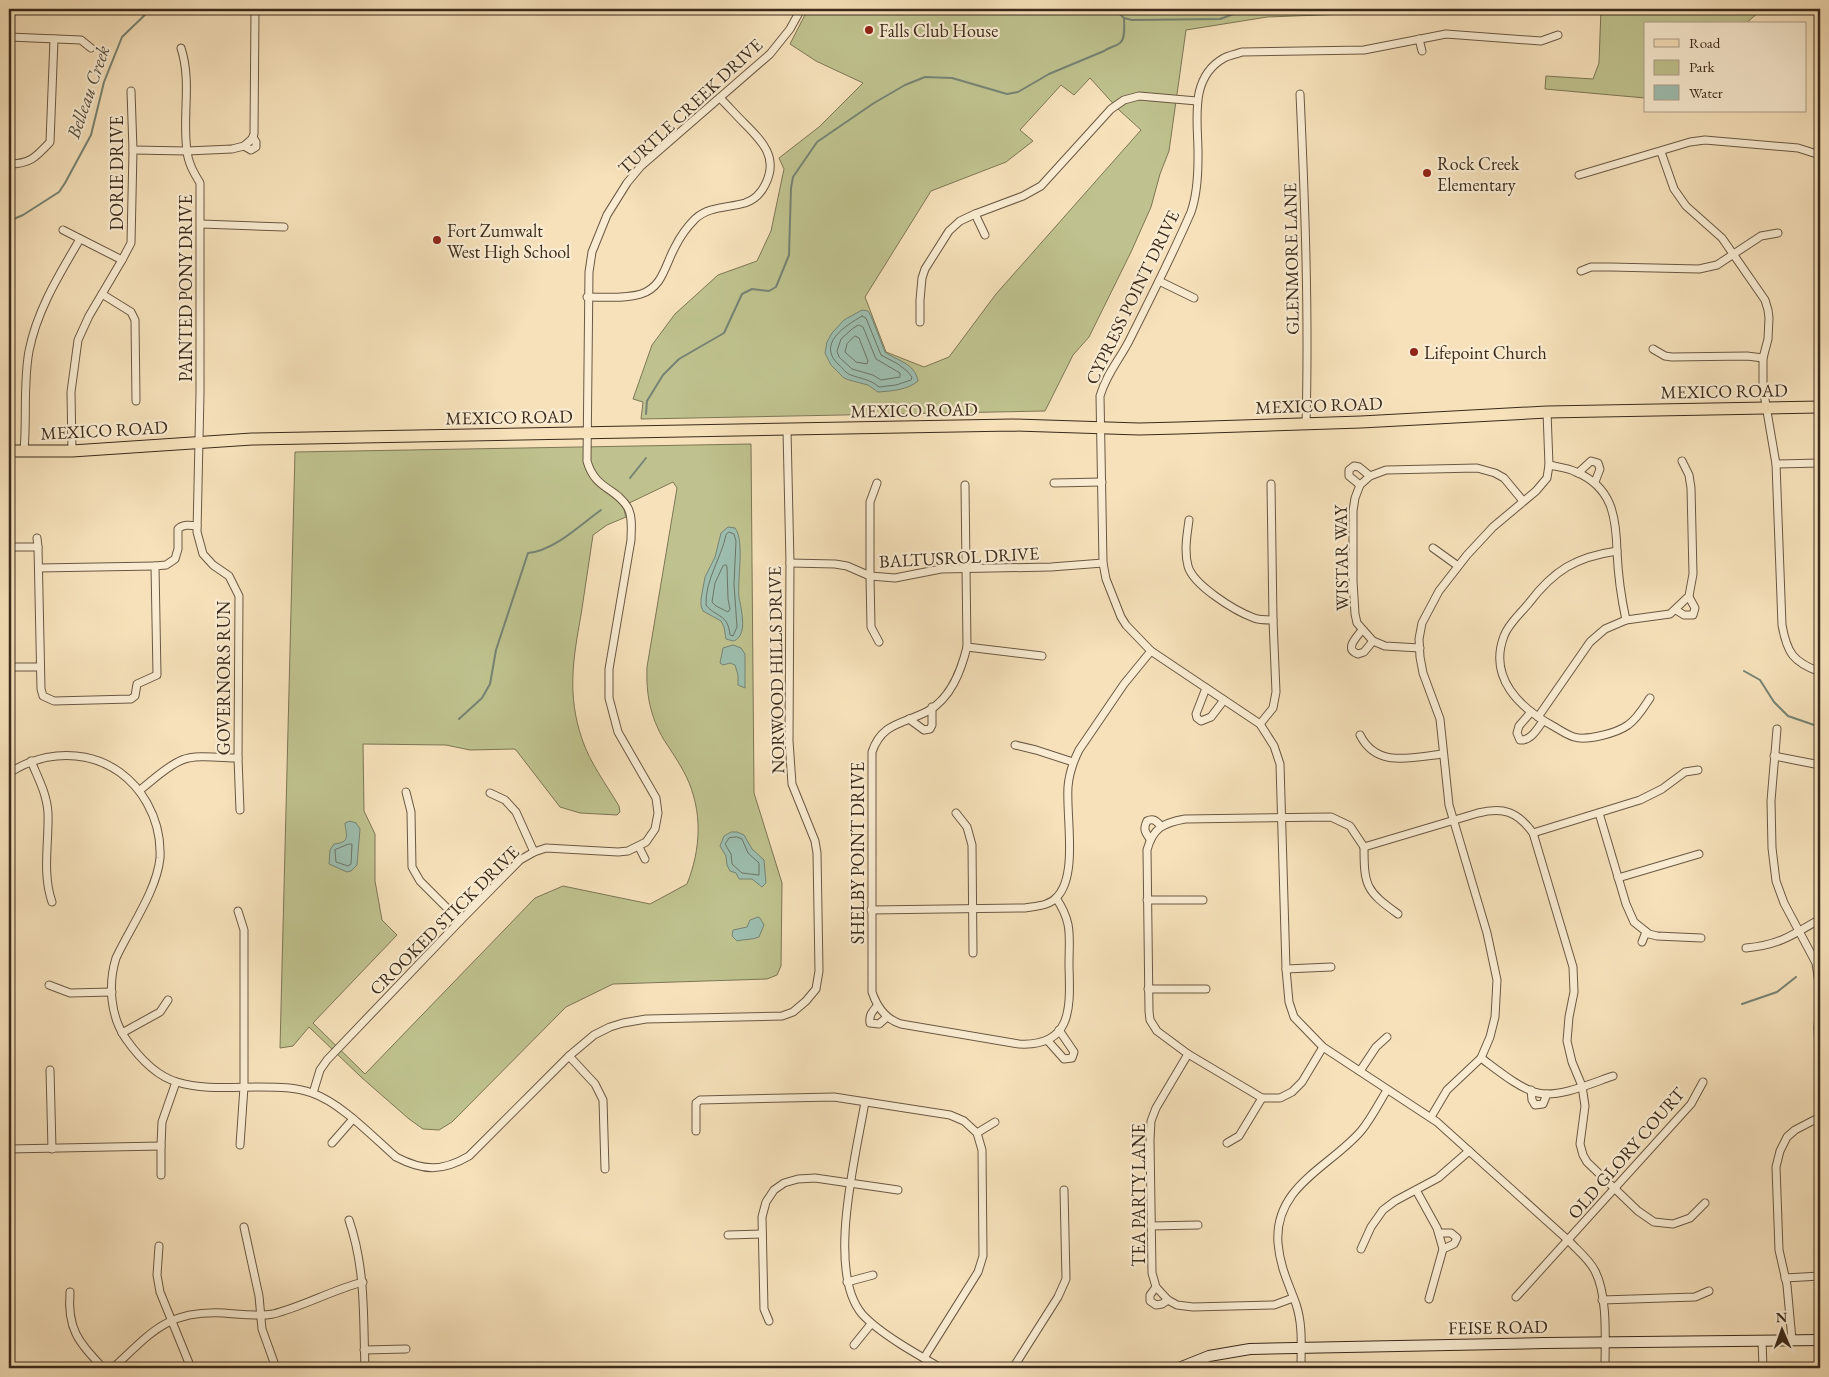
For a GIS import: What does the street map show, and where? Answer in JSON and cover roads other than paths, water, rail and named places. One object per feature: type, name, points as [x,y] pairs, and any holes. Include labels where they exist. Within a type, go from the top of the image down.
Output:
[{"type":"main road","name":"MEXICO ROAD","points":[[9,451],[72,450],[199,442],[1013,425],[1139,429],[1306,424],[1547,412],[1820,407]]},
{"type":"main road","name":"FEISE ROAD","points":[[1179,1368],[1209,1356],[1238,1350],[1301,1347],[1820,1340]]},
{"type":"street","points":[[133,150],[187,151],[232,149],[244,146],[253,137],[255,9]]},
{"type":"street","name":"TURTLE CREEK DRIVE","points":[[586,434],[588,272],[592,252],[607,215],[622,190],[655,153],[770,54],[790,29],[801,9]]},
{"type":"street","name":"CYPRESS POINT DRIVE","points":[[1260,724],[1151,651],[1126,625],[1121,617],[1106,578],[1103,563],[1099,399],[1105,380],[1125,349],[1159,281],[1194,202],[1198,159],[1197,101],[1201,84],[1210,70],[1224,58],[1242,52],[1364,50],[1446,34],[1540,41],[1558,35]]},
{"type":"street","points":[[9,37],[81,40],[91,48]]},
{"type":"street","points":[[9,164],[23,164],[32,160],[50,142],[54,38]]},
{"type":"street","points":[[1419,39],[1422,51]]},
{"type":"street","name":"PAINTED PONY DRIVE","points":[[181,48],[186,64],[187,151],[191,168],[200,183],[199,442]]},
{"type":"street","name":"DORIE DRIVE","points":[[72,450],[71,392],[78,340],[88,316],[131,243],[133,150],[131,91]]},
{"type":"street","name":"GLENMORE LANE","points":[[1300,94],[1306,212],[1308,320],[1306,424]]},
{"type":"street","points":[[920,322],[920,287],[925,269],[949,231],[960,221],[1023,196],[1042,186],[1111,108],[1124,100],[1139,96],[1197,101]]},
{"type":"street","points":[[587,297],[632,296],[648,291],[654,287],[664,274],[674,248],[697,217],[714,208],[747,202],[762,191],[770,169],[769,156],[765,145],[720,98]]},
{"type":"street","points":[[1579,175],[1690,142],[1705,140],[1798,148],[1820,155]]},
{"type":"street","points":[[1661,152],[1674,189],[1686,206],[1722,238],[1735,254],[1765,300],[1769,318],[1768,339],[1763,358],[1762,388],[1776,464],[1782,625],[1786,642],[1794,658],[1807,668],[1820,672]]},
{"type":"street","points":[[974,214],[984,235]]},
{"type":"street","points":[[200,224],[284,227]]},
{"type":"street","points":[[63,230],[122,260]]},
{"type":"street","points":[[1581,271],[1591,267],[1699,270],[1717,265],[1761,236],[1778,233]]},
{"type":"street","points":[[24,451],[28,353],[33,332],[55,283],[80,239]]},
{"type":"street","points":[[1159,281],[1194,298]]},
{"type":"street","points":[[102,294],[131,312],[135,320],[136,401]]},
{"type":"street","points":[[1653,349],[1665,356],[1672,357],[1747,356],[1763,358]]},
{"type":"street","points":[[1430,1117],[1447,1090],[1481,1058],[1490,1037],[1495,1017],[1497,980],[1487,933],[1448,804],[1440,719],[1423,673],[1420,648],[1422,624],[1439,591],[1481,539],[1542,486],[1547,478],[1549,465],[1547,412]]},
{"type":"street","name":"NORWOOD HILLS DRIVE","points":[[9,773],[31,761],[59,754],[84,756],[105,763],[121,772],[140,790],[155,819],[160,846],[160,859],[152,889],[113,966],[112,992],[114,1012],[122,1034],[144,1061],[159,1073],[176,1082],[204,1086],[283,1087],[313,1093],[333,1102],[396,1157],[423,1167],[448,1167],[469,1156],[569,1056],[594,1035],[618,1024],[646,1019],[782,1016],[800,1007],[816,989],[819,971],[819,864],[815,841],[792,784],[788,741],[790,564],[787,430]]},
{"type":"street","points":[[586,434],[586,451],[590,471],[598,482],[617,496],[627,507],[632,523],[631,540],[610,662],[609,685],[618,732],[656,798],[658,813],[655,829],[646,842],[638,847],[645,859]]},
{"type":"street","name":"GOVERNORS RUN","points":[[199,442],[197,526],[199,543],[203,554],[214,566],[229,576],[239,596],[238,758],[240,810]]},
{"type":"street","points":[[1578,473],[1591,461],[1598,463],[1600,469],[1594,482]]},
{"type":"street","points":[[1531,712],[1517,733],[1520,740],[1529,738],[1590,642],[1605,629],[1626,620],[1670,614],[1689,597],[1694,574],[1691,488],[1689,475],[1682,461]]},
{"type":"street","points":[[1776,464],[1820,463]]},
{"type":"street","points":[[1549,465],[1578,473],[1594,482],[1608,499],[1613,510],[1617,529],[1620,591],[1626,620]]},
{"type":"street","name":"WISTAR WAY","points":[[1360,485],[1349,476],[1351,468],[1358,467],[1370,476]]},
{"type":"street","name":"WISTAR WAY","points":[[1362,630],[1352,644],[1351,648],[1354,653],[1364,652],[1373,641],[1357,623],[1353,581],[1353,511],[1355,498],[1360,485],[1370,476],[1386,470],[1477,468],[1495,473],[1504,478],[1524,501]]},
{"type":"street","points":[[1054,483],[1102,482]]},
{"type":"street","points":[[877,484],[870,502],[870,576],[871,627],[879,642]]},
{"type":"street","points":[[1271,484],[1276,692],[1273,708],[1260,724],[1274,746],[1280,764],[1286,969],[1289,1002],[1294,1018],[1323,1047],[1430,1117],[1569,1241],[1594,1270],[1598,1279],[1602,1300],[1605,1368]]},
{"type":"street","name":"SHELBY POINT DRIVE","points":[[965,485],[967,647],[959,674],[945,696],[932,707],[884,731],[872,752],[872,992],[877,1006],[888,1017],[901,1024],[1019,1044],[1034,1044],[1048,1041]]},
{"type":"street","points":[[1189,520],[1186,556],[1188,566],[1200,584],[1240,611],[1255,618],[1273,620]]},
{"type":"street","points":[[39,568],[166,566],[175,559],[178,549],[178,529],[181,526],[197,526]]},
{"type":"street","points":[[37,538],[42,693],[45,698],[51,700],[131,699],[134,696],[137,684],[157,675],[155,566]]},
{"type":"street","points":[[9,547],[38,547]]},
{"type":"street","points":[[1433,548],[1458,566]]},
{"type":"street","points":[[1617,551],[1596,554],[1573,562],[1553,575],[1540,588],[1504,635],[1500,664],[1504,682],[1515,697],[1531,712],[1540,719],[1574,737],[1608,734],[1629,725],[1650,698]]},
{"type":"street","name":"BALTUSROL DRIVE","points":[[790,564],[822,563],[842,565],[870,576],[895,578],[941,569],[1051,567],[1103,563]]},
{"type":"street","points":[[1676,610],[1684,615],[1693,615],[1695,608],[1689,597]]},
{"type":"street","points":[[1373,641],[1385,646],[1420,648]]},
{"type":"street","points":[[967,647],[1042,656]]},
{"type":"street","points":[[871,910],[1025,908],[1043,905],[1056,898],[1069,872],[1068,786],[1073,762],[1079,750],[1124,684],[1151,651]]},
{"type":"street","points":[[9,667],[40,666]]},
{"type":"street","points":[[1206,688],[1196,714],[1197,718],[1201,721],[1211,717],[1224,700]]},
{"type":"street","points":[[909,718],[924,730],[930,729],[932,725],[932,707]]},
{"type":"street","points":[[1777,729],[1771,801],[1772,848],[1776,881],[1784,903],[1816,963],[1820,990]]},
{"type":"street","points":[[1360,735],[1365,745],[1371,751],[1390,758],[1443,754]]},
{"type":"street","points":[[1015,745],[1073,762]]},
{"type":"street","points":[[1774,756],[1820,765]]},
{"type":"street","points":[[140,790],[174,764],[184,759],[238,758]]},
{"type":"street","points":[[31,761],[45,794],[48,813],[46,886],[52,902]]},
{"type":"street","points":[[1533,832],[1640,800],[1662,789],[1685,772],[1698,770]]},
{"type":"street","points":[[406,792],[411,812],[412,867],[420,881],[460,921]]},
{"type":"street","points":[[490,793],[505,800],[516,812],[534,852]]},
{"type":"street","points":[[1364,847],[1487,811],[1502,810],[1516,815],[1527,824],[1533,832],[1573,967],[1574,992],[1567,1041],[1572,1062],[1582,1086],[1585,1106],[1580,1144],[1587,1162],[1638,1211],[1647,1218],[1659,1223],[1673,1224],[1690,1218],[1705,1203]]},
{"type":"street","points":[[956,812],[967,827],[972,845],[972,953]]},
{"type":"street","points":[[1599,813],[1626,904],[1633,919],[1640,928],[1662,937],[1701,938]]},
{"type":"street","points":[[1323,1047],[1302,1082],[1292,1092],[1280,1098],[1262,1098],[1188,1054],[1157,1031],[1149,1011],[1148,989],[1147,850],[1150,839],[1161,826],[1168,822],[1184,819],[1331,817],[1343,821],[1355,831],[1364,847],[1364,871],[1369,889],[1378,900],[1398,914]]},
{"type":"street","points":[[1150,839],[1145,832],[1144,826],[1147,821],[1155,820],[1161,826]]},
{"type":"street","name":"CROOKED STICK DRIVE","points":[[313,1093],[320,1070],[328,1060],[520,860],[546,848],[618,852],[638,847]]},
{"type":"street","points":[[1618,878],[1699,854]]},
{"type":"street","points":[[1056,898],[1066,912],[1069,925],[1070,1001],[1068,1017],[1048,1041],[1064,1059],[1072,1058],[1074,1052],[1058,1030]]},
{"type":"street","points":[[1147,900],[1203,900]]},
{"type":"street","points":[[238,911],[244,930],[244,1087],[240,1145]]},
{"type":"street","points":[[1746,948],[1766,946],[1780,942],[1820,919]]},
{"type":"street","points":[[1642,942],[1646,932]]},
{"type":"street","points":[[1286,969],[1331,967]]},
{"type":"street","points":[[49,985],[70,993],[112,992]]},
{"type":"street","points":[[1148,989],[1206,989]]},
{"type":"street","points":[[122,1034],[160,1012],[168,1000]]},
{"type":"street","points":[[1820,1004],[1818,1028],[1820,1074]]},
{"type":"street","name":"SHELBY POINT DRIVE","points":[[877,1006],[869,1017],[870,1023],[878,1024],[888,1017]]},
{"type":"street","points":[[1360,1071],[1387,1036]]},
{"type":"street","name":"TEA PARTY LANE","points":[[1188,1054],[1156,1108],[1151,1122],[1152,1273],[1156,1287],[1168,1300],[1177,1305],[1193,1307],[1274,1305],[1293,1298]]},
{"type":"street","points":[[569,1056],[595,1084],[603,1100],[605,1170]]},
{"type":"street","points":[[1481,1058],[1531,1090],[1547,1094],[1613,1076]]},
{"type":"street","points":[[50,1070],[52,1149]]},
{"type":"street","points":[[161,1176],[160,1146],[162,1122],[176,1082]]},
{"type":"street","name":"OLD GLORY COURT","points":[[1516,1297],[1569,1241],[1691,1104],[1703,1082]]},
{"type":"street","points":[[1301,1368],[1302,1332],[1293,1298],[1281,1266],[1278,1240],[1280,1223],[1292,1194],[1306,1178],[1361,1131],[1387,1090]]},
{"type":"street","points":[[1531,1090],[1532,1100],[1535,1105],[1543,1104],[1547,1094]]},
{"type":"street","points":[[696,1131],[695,1109],[696,1103],[700,1100],[834,1097],[950,1115],[964,1121],[978,1133],[982,1150],[983,1256],[978,1272],[924,1358]]},
{"type":"street","points":[[1227,1143],[1239,1136],[1262,1098]]},
{"type":"street","points":[[865,1102],[844,1234],[847,1282],[857,1307],[871,1324],[941,1368]]},
{"type":"street","points":[[1792,1340],[1791,1317],[1779,1250],[1776,1167],[1780,1151],[1787,1138],[1795,1130],[1820,1118]]},
{"type":"street","points":[[332,1143],[353,1119]]},
{"type":"street","points":[[978,1133],[995,1122]]},
{"type":"street","points":[[9,1149],[160,1146]]},
{"type":"street","points":[[1361,1249],[1371,1227],[1384,1210],[1395,1201],[1448,1171],[1469,1151]]},
{"type":"street","points":[[769,1322],[764,1309],[762,1217],[766,1202],[774,1190],[784,1183],[798,1179],[815,1178],[898,1190]]},
{"type":"street","points":[[1013,1368],[1058,1297],[1066,1279],[1064,1190]]},
{"type":"street","points":[[1416,1190],[1438,1232],[1443,1249],[1429,1299]]},
{"type":"street","points":[[349,1220],[363,1282],[365,1368]]},
{"type":"street","points":[[1151,1226],[1198,1225]]},
{"type":"street","points":[[244,1226],[254,1272],[262,1329],[276,1368]]},
{"type":"street","points":[[1438,1232],[1451,1233],[1457,1238],[1454,1244],[1443,1249]]},
{"type":"street","points":[[728,1235],[762,1234]]},
{"type":"street","points":[[159,1246],[157,1275],[160,1292],[191,1368]]},
{"type":"street","points":[[847,1282],[873,1275]]},
{"type":"street","points":[[1785,1278],[1820,1276]]},
{"type":"street","points":[[113,1368],[158,1328],[183,1315],[201,1313],[261,1315],[281,1312],[334,1290],[363,1282]]},
{"type":"street","name":"TEA PARTY LANE","points":[[1156,1287],[1150,1295],[1150,1301],[1156,1305],[1168,1300]]},
{"type":"street","points":[[1602,1300],[1694,1298],[1709,1291]]},
{"type":"street","points":[[70,1292],[70,1320],[76,1336],[103,1368]]},
{"type":"street","points":[[854,1345],[871,1324]]},
{"type":"street","points":[[1762,1340],[1763,1368]]},
{"type":"street","points":[[364,1350],[406,1349]]},
{"type":"water","points":[[862,310],[868,311],[871,316],[885,352],[905,363],[913,370],[918,381],[914,384],[904,388],[878,392],[868,385],[844,378],[831,365],[825,353],[827,342],[832,333],[844,320]]},
{"type":"water","points":[[728,527],[735,528],[740,542],[739,598],[743,627],[739,637],[733,641],[726,639],[721,621],[703,611],[701,606],[705,577],[715,557],[721,533]]},
{"type":"water","points":[[733,645],[741,648],[745,654],[745,688],[738,685],[735,665],[730,663],[723,665],[720,663],[723,648]]},
{"type":"water","points":[[350,821],[356,823],[360,829],[357,865],[347,872],[329,864],[330,850],[334,844],[345,840],[345,823]]},
{"type":"water","points":[[731,832],[744,835],[752,849],[764,860],[766,883],[762,887],[752,879],[739,879],[736,873],[730,871],[726,856],[720,846],[724,836]]},
{"type":"water","points":[[758,917],[764,925],[759,937],[737,941],[732,936],[733,930],[747,927],[750,920]]},
{"type":"waterway","name":"Belleau Creek","points":[[9,221],[23,215],[59,192],[91,135],[104,82],[122,37],[151,9]]},
{"type":"waterway","name":"Belleau Creek","points":[[1114,9],[1124,18],[1132,20],[1220,19],[1247,9]]},
{"type":"waterway","points":[[646,414],[647,401],[663,375],[679,359],[724,333],[742,294],[752,289],[769,291],[776,287],[789,255],[793,177],[817,142],[874,103],[905,85],[925,77],[952,78],[1007,94],[1018,92],[1049,74],[1120,43],[1124,35],[1124,18]]},
{"type":"waterway","points":[[630,478],[646,458]]},
{"type":"waterway","points":[[459,719],[482,698],[490,684],[496,650],[528,553],[547,548],[576,530],[601,510]]},
{"type":"waterway","points":[[1744,671],[1760,680],[1774,702],[1788,716],[1820,727]]},
{"type":"waterway","points":[[1742,1004],[1777,992],[1796,977]]},
{"type":"place","name":"Falls Club House","points":[[869,30]]},
{"type":"place","name":"Rock Creek Elementary","points":[[1427,173]]},
{"type":"place","name":"Fort Zumwalt West High School","points":[[437,240]]},
{"type":"place","name":"Lifepoint Church","points":[[1414,352]]}]
